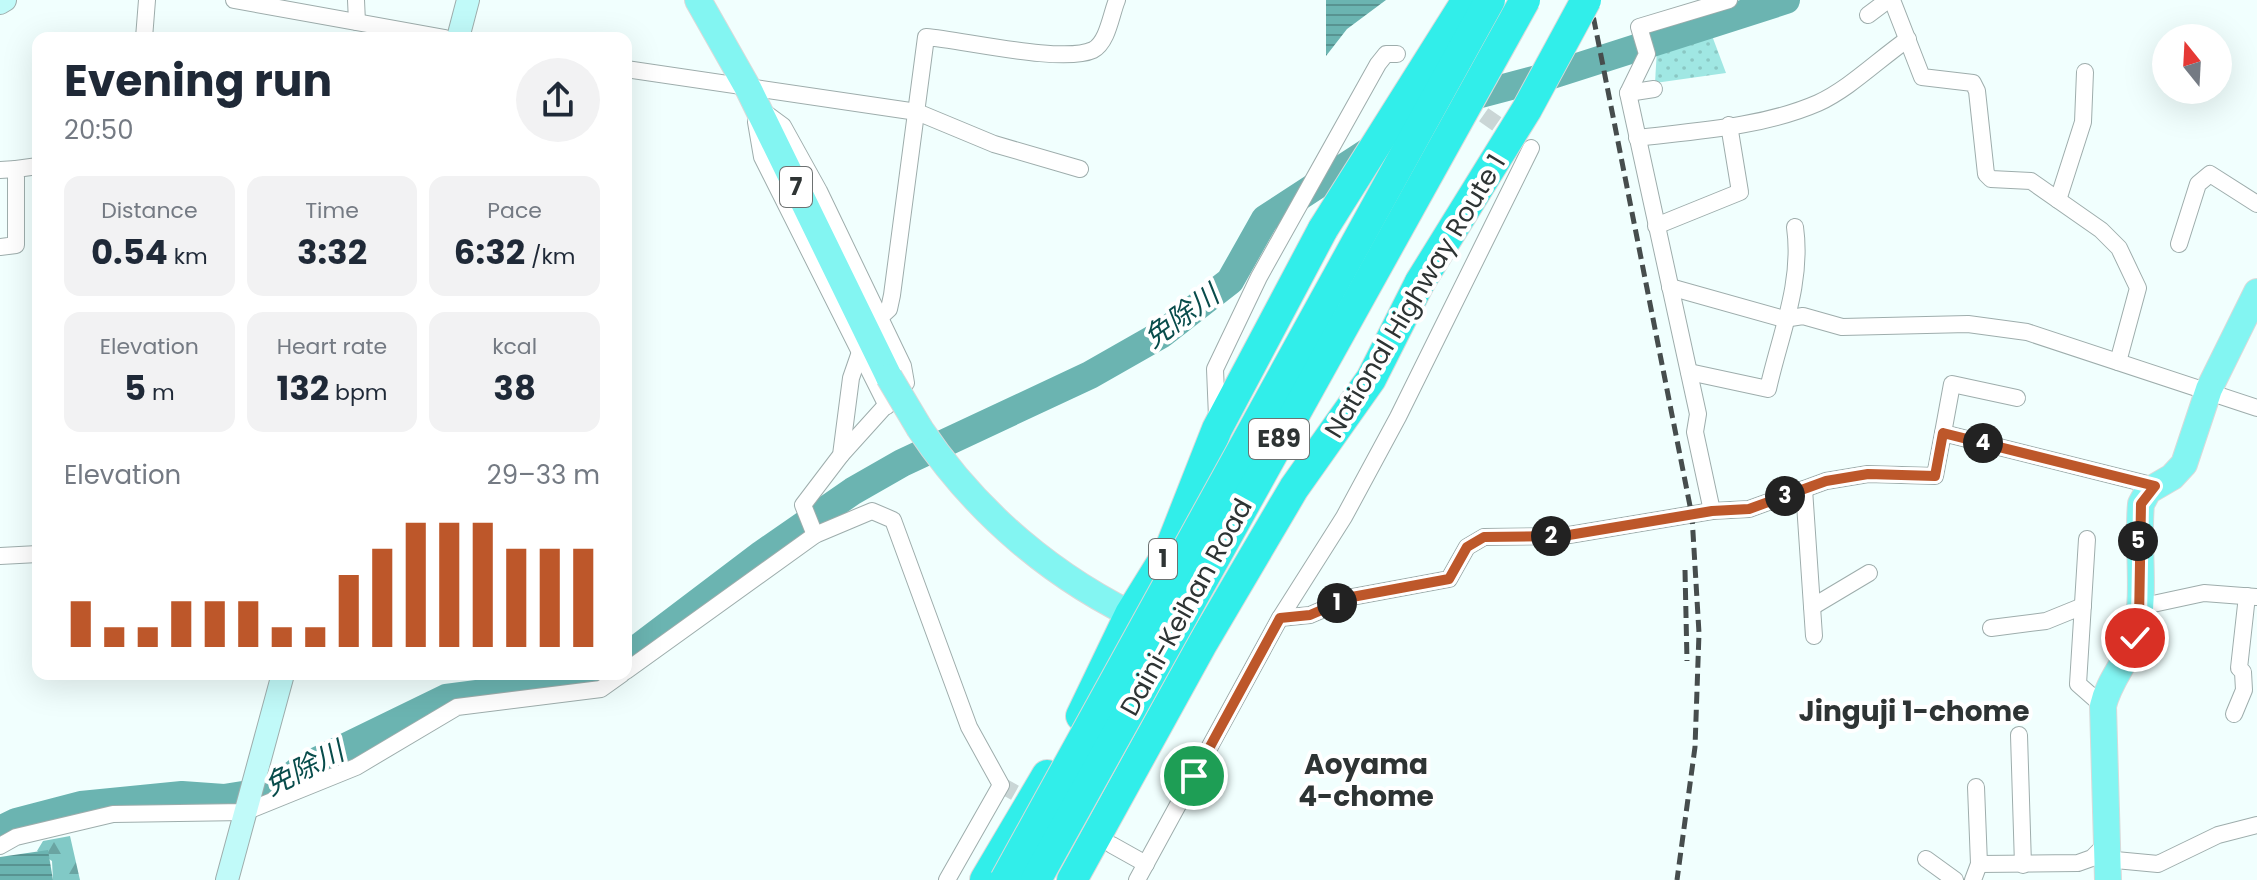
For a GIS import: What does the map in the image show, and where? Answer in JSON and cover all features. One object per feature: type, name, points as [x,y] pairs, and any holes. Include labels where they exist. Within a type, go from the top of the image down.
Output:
[{"type":"highway","name":"1","points":[[985,880],[1077,724],[1130,614],[1169,551],[1217,429],[1323,229],[1451,0]]},
{"type":"highway","points":[[1323,229],[1467,0]]},
{"type":"highway","name":"Daini-Keihan Road","points":[[1005,880],[1490,0]]},
{"type":"highway","name":"Daini-Keihan Road","points":[[1036,880],[1525,0]]},
{"type":"highway","points":[[1420,282],[1564,0]]},
{"type":"highway","name":"National Highway Route 1","points":[[1072,880],[1201,646],[1294,488],[1371,379],[1420,282],[1512,135],[1586,0]]},
{"type":"main road","points":[[0,3],[5,0]]},
{"type":"main road","points":[[460,32],[468,0]]},
{"type":"main road","name":"7","points":[[698,0],[752,97],[889,377],[929,442],[975,500],[1033,553],[1109,605],[1201,646]]},
{"type":"main road","points":[[2106,862],[2103,706],[2107,688],[2135,638],[2139,607],[2141,504],[2155,486],[2172,477],[2184,464],[2209,389],[2257,292]]},
{"type":"main road","points":[[227,880],[281,680]]},
{"type":"street","points":[[144,32],[147,0]]},
{"type":"street","points":[[234,0],[412,32]]},
{"type":"street","points":[[356,0],[357,22]]},
{"type":"street","points":[[878,319],[889,309],[892,295],[926,37],[1059,54],[1093,50],[1102,41],[1117,0]]},
{"type":"street","points":[[1712,511],[1695,432],[1698,414],[1628,93],[1645,49],[1639,27],[1729,0]]},
{"type":"street","points":[[1868,15],[1890,0],[1922,77],[1973,83],[1977,91],[1986,174],[1991,179],[2031,181],[2119,248],[2138,288],[2118,362]]},
{"type":"street","points":[[1637,138],[1794,112],[1821,102],[1908,39]]},
{"type":"street","points":[[1217,429],[1215,369],[1259,277],[1378,64],[1386,54],[1397,54]]},
{"type":"street","points":[[632,70],[752,97],[917,112],[994,144],[1080,169]]},
{"type":"street","points":[[2058,200],[2083,122],[2085,72]]},
{"type":"street","points":[[1628,93],[1654,89]]},
{"type":"street","points":[[752,97],[783,126],[819,191],[903,366],[906,383],[841,455],[803,505],[815,535]]},
{"type":"street","points":[[752,97],[762,157],[887,406]]},
{"type":"street","points":[[1656,226],[1740,192],[1729,125]]},
{"type":"street","points":[[1137,880],[1280,618],[1344,517],[1398,417],[1531,148]]},
{"type":"street","points":[[0,247],[16,245],[8,169],[32,167]]},
{"type":"street","points":[[2179,244],[2198,184],[2210,174],[2257,204]]},
{"type":"street","points":[[1689,372],[1768,389],[1784,319],[1794,294],[1799,257],[1795,227]]},
{"type":"street","points":[[1670,287],[1784,319],[1803,316],[1842,327],[1981,326],[2027,332],[2209,389],[2257,408]]},
{"type":"street","points":[[841,455],[851,378],[860,352]]},
{"type":"street","points":[[1280,618],[1310,615],[1352,597],[1449,579],[1467,547],[1484,537],[1563,536],[1712,511],[1749,509],[1826,481],[1868,474],[1935,476],[1952,384],[2017,398]]},
{"type":"street","points":[[1943,433],[2155,486]]},
{"type":"street","points":[[1804,489],[1814,636]]},
{"type":"street","points":[[632,667],[815,535],[872,511],[893,520],[969,727],[1001,785],[947,880]]},
{"type":"street","points":[[2087,539],[2078,684],[2103,706]]},
{"type":"street","points":[[0,556],[32,554]]},
{"type":"street","points":[[1812,607],[1869,573]]},
{"type":"street","points":[[2139,607],[2204,593],[2252,597],[2239,668],[2243,672],[2244,690],[2234,714]]},
{"type":"street","points":[[1991,628],[2046,621],[2083,606]]},
{"type":"street","points":[[0,846],[16,837],[113,814],[246,808],[356,767],[457,707],[601,689],[614,680]]},
{"type":"street","points":[[2019,735],[2023,865]]},
{"type":"street","points":[[1976,787],[1976,872],[2023,865],[2078,863],[2092,858],[2106,862],[2158,864],[2218,835],[2257,825]]},
{"type":"street","points":[[1112,845],[1146,864]]},
{"type":"street","points":[[1926,859],[1955,880]]},
{"type":"green space","points":[[70,836],[80,880],[53,880],[52,861],[37,851],[43,841]]},
{"type":"shaded area","points":[[1326,0],[1386,0],[1347,29],[1326,56]]},
{"type":"shaded area","points":[[1711,33],[1726,73],[1655,83],[1657,49]]},
{"type":"shaded area","points":[[48,850],[53,880],[0,880],[0,857]]},
{"type":"waterway","name":"免除川","points":[[1458,100],[1549,76],[1786,0]]},
{"type":"waterway","name":"免除川","points":[[632,652],[762,554],[853,491],[902,463],[1090,375],[1162,334],[1230,281],[1265,219],[1377,146]]},
{"type":"waterway","name":"免除川","points":[[0,830],[16,822],[81,805],[182,795],[224,798],[275,790],[300,769],[446,698],[573,680]]},
{"type":"tunnel","points":[[1464,101],[1517,138]]},
{"type":"tunnel","points":[[1001,785],[1035,804]]},
{"type":"railway","points":[[1590,0],[1692,516],[1699,633],[1695,747],[1677,880]]},
{"type":"railway","points":[[1685,570],[1687,661]]},
{"type":"district","name":"Jinguji 1-chome","points":[[1914,711]]},
{"type":"district","name":"Aoyama 4-chome","points":[[1366,780]]},
{"type":"route","points":[[1194,776],[1280,618],[1310,615],[1352,597],[1449,579],[1467,547],[1484,537],[1563,536],[1712,511],[1749,509],[1826,481],[1868,474],[1935,476],[1943,433],[2155,486],[2148,491],[2141,504],[2138,537],[2139,621],[2135,638]]}]
